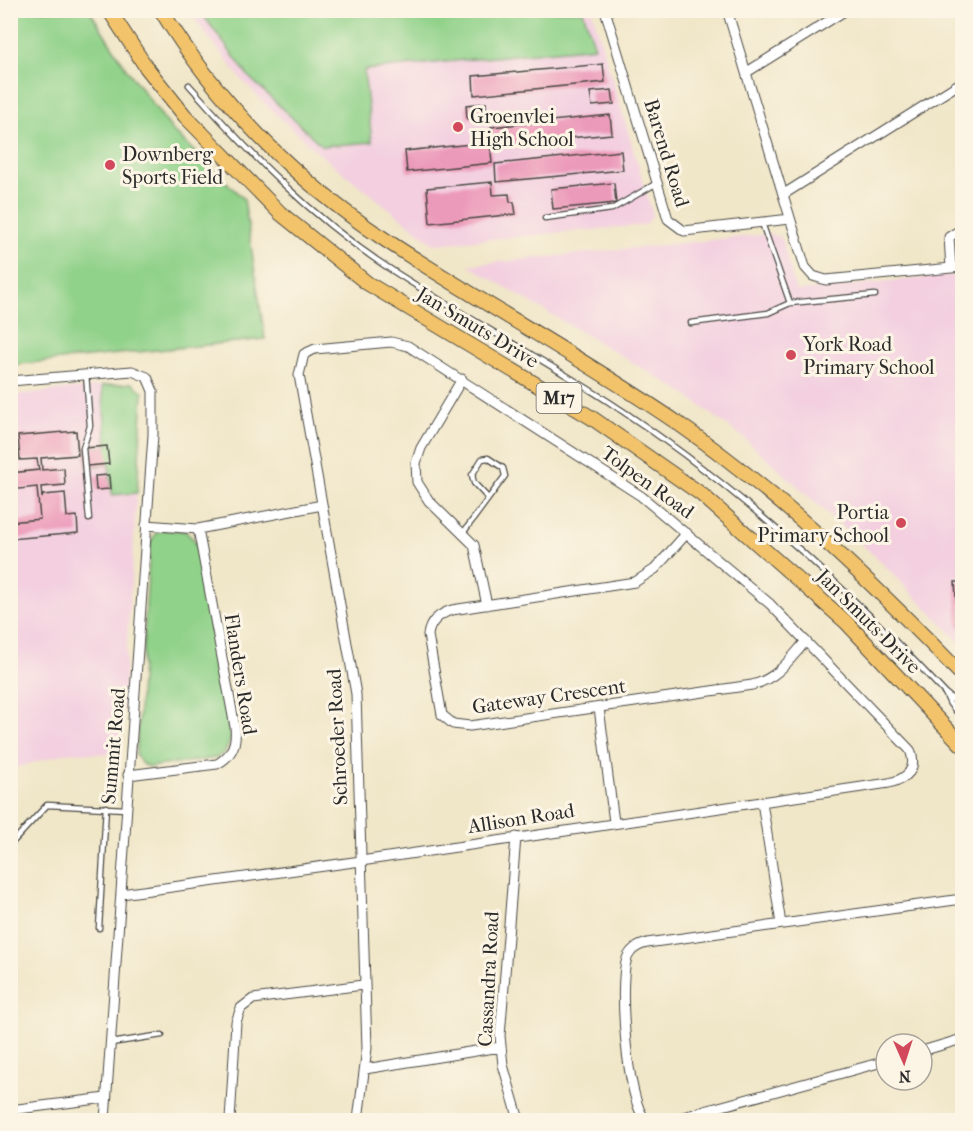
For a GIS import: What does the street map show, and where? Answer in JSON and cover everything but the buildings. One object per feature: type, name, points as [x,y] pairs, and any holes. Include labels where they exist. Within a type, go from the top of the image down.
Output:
[{"type":"main road","name":"Jan Smuts Drive","points":[[109,10],[146,67],[185,116],[227,162],[288,220],[367,283],[592,418],[701,494],[846,622],[963,745]]},
{"type":"main road","name":"Jan Smuts Drive","points":[[161,10],[180,42],[224,100],[310,182],[383,239],[557,343],[680,424],[736,466],[858,571],[963,675]]},
{"type":"street","name":"Barend Road","points":[[604,10],[668,219],[680,229],[790,219]]},
{"type":"street","points":[[727,10],[805,267],[813,276],[826,280],[963,267]]},
{"type":"street","points":[[747,72],[846,10]]},
{"type":"street","points":[[784,194],[963,82]]},
{"type":"street","points":[[951,268],[950,237],[963,228]]},
{"type":"street","name":"Tolpen Road","points":[[302,356],[315,349],[396,343],[408,346],[641,496],[748,584],[907,746],[913,760]]},
{"type":"street","name":"Schroeder Road","points":[[302,356],[299,375],[354,673],[365,1069],[358,1120]]},
{"type":"street","name":"Summit Road","points":[[86,374],[132,371],[147,377],[152,386],[154,399],[105,1120]]},
{"type":"street","points":[[10,381],[86,374]]},
{"type":"street","points":[[462,379],[421,448],[416,470],[422,493],[474,545],[488,605]]},
{"type":"street","points":[[146,525],[198,529],[322,505]]},
{"type":"street","name":"Flanders Road","points":[[128,775],[217,764],[228,755],[234,744],[235,727],[198,529]]},
{"type":"street","name":"Gateway Crescent","points":[[687,533],[656,569],[635,582],[443,613],[429,630],[440,709],[446,720],[459,726],[470,726],[760,683],[779,672],[806,641]]},
{"type":"street","points":[[598,708],[614,822]]},
{"type":"street","name":"Allison Road","points":[[121,894],[889,783],[906,777],[913,760]]},
{"type":"street","points":[[762,802],[781,924]]},
{"type":"street","name":"Cassandra Road","points":[[516,837],[500,1047],[519,1120]]},
{"type":"street","points":[[646,1120],[639,1110],[626,1044],[625,970],[628,954],[636,947],[647,943],[963,899]]},
{"type":"street","points":[[230,1120],[236,1022],[242,1008],[253,999],[363,985]]},
{"type":"street","points":[[934,1047],[963,1039]]},
{"type":"street","points":[[365,1069],[500,1047]]},
{"type":"street","points":[[672,1120],[874,1064]]},
{"type":"street","points":[[10,1110],[106,1098]]},
{"type":"lane","points":[[189,85],[275,177],[334,227],[386,266],[609,403],[734,493],[832,578],[945,693],[963,707]]},
{"type":"lane","points":[[545,218],[612,209],[657,183]]},
{"type":"lane","points":[[762,222],[790,303]]},
{"type":"lane","points":[[691,323],[768,313],[790,303],[875,295]]},
{"type":"lane","points":[[86,374],[90,426],[83,448],[89,519]]},
{"type":"lane","points":[[463,533],[488,498],[505,474],[503,468],[488,458],[482,459],[472,476],[474,483],[488,498]]},
{"type":"lane","points":[[945,693],[950,704],[963,718]]},
{"type":"lane","points":[[10,845],[47,805],[126,809]]},
{"type":"lane","points":[[99,928],[106,807]]},
{"type":"lane","points":[[110,1043],[162,1035]]},
{"type":"shaded area","name":"Groenvlei High School","points":[[188,11],[592,11],[653,215],[646,225],[434,244],[316,151],[263,102],[242,80]]},
{"type":"shaded area","name":"York Road Primary School","points":[[770,234],[781,237],[796,291],[962,274],[962,644],[879,560],[744,438],[679,390],[468,265]]},
{"type":"shaded area","points":[[132,383],[143,392],[120,755],[70,752],[11,769],[11,395]]},
{"type":"shaded area","points":[[83,1113],[93,1120],[30,1120]]},
{"type":"green space","name":"Downberg Sports Field","points":[[11,10],[90,11],[128,71],[173,131],[244,199],[265,339],[11,365]]},
{"type":"green space","points":[[200,11],[583,11],[595,47],[364,70],[372,142],[322,146],[249,77]]},
{"type":"green space","points":[[132,383],[143,392],[137,493],[112,495],[109,465],[87,466],[85,448],[107,446],[102,386]]},
{"type":"green space","points":[[162,530],[185,531],[196,542],[231,739],[225,752],[216,758],[149,767],[142,764],[136,755],[150,544],[155,534]]},
{"type":"place","name":"Groenvlei High School","points":[[458,127]]},
{"type":"place","name":"Downberg Sports Field","points":[[110,165]]},
{"type":"place","name":"York Road Primary School","points":[[791,355]]},
{"type":"place","name":"Portia Primary School","points":[[901,523]]}]
